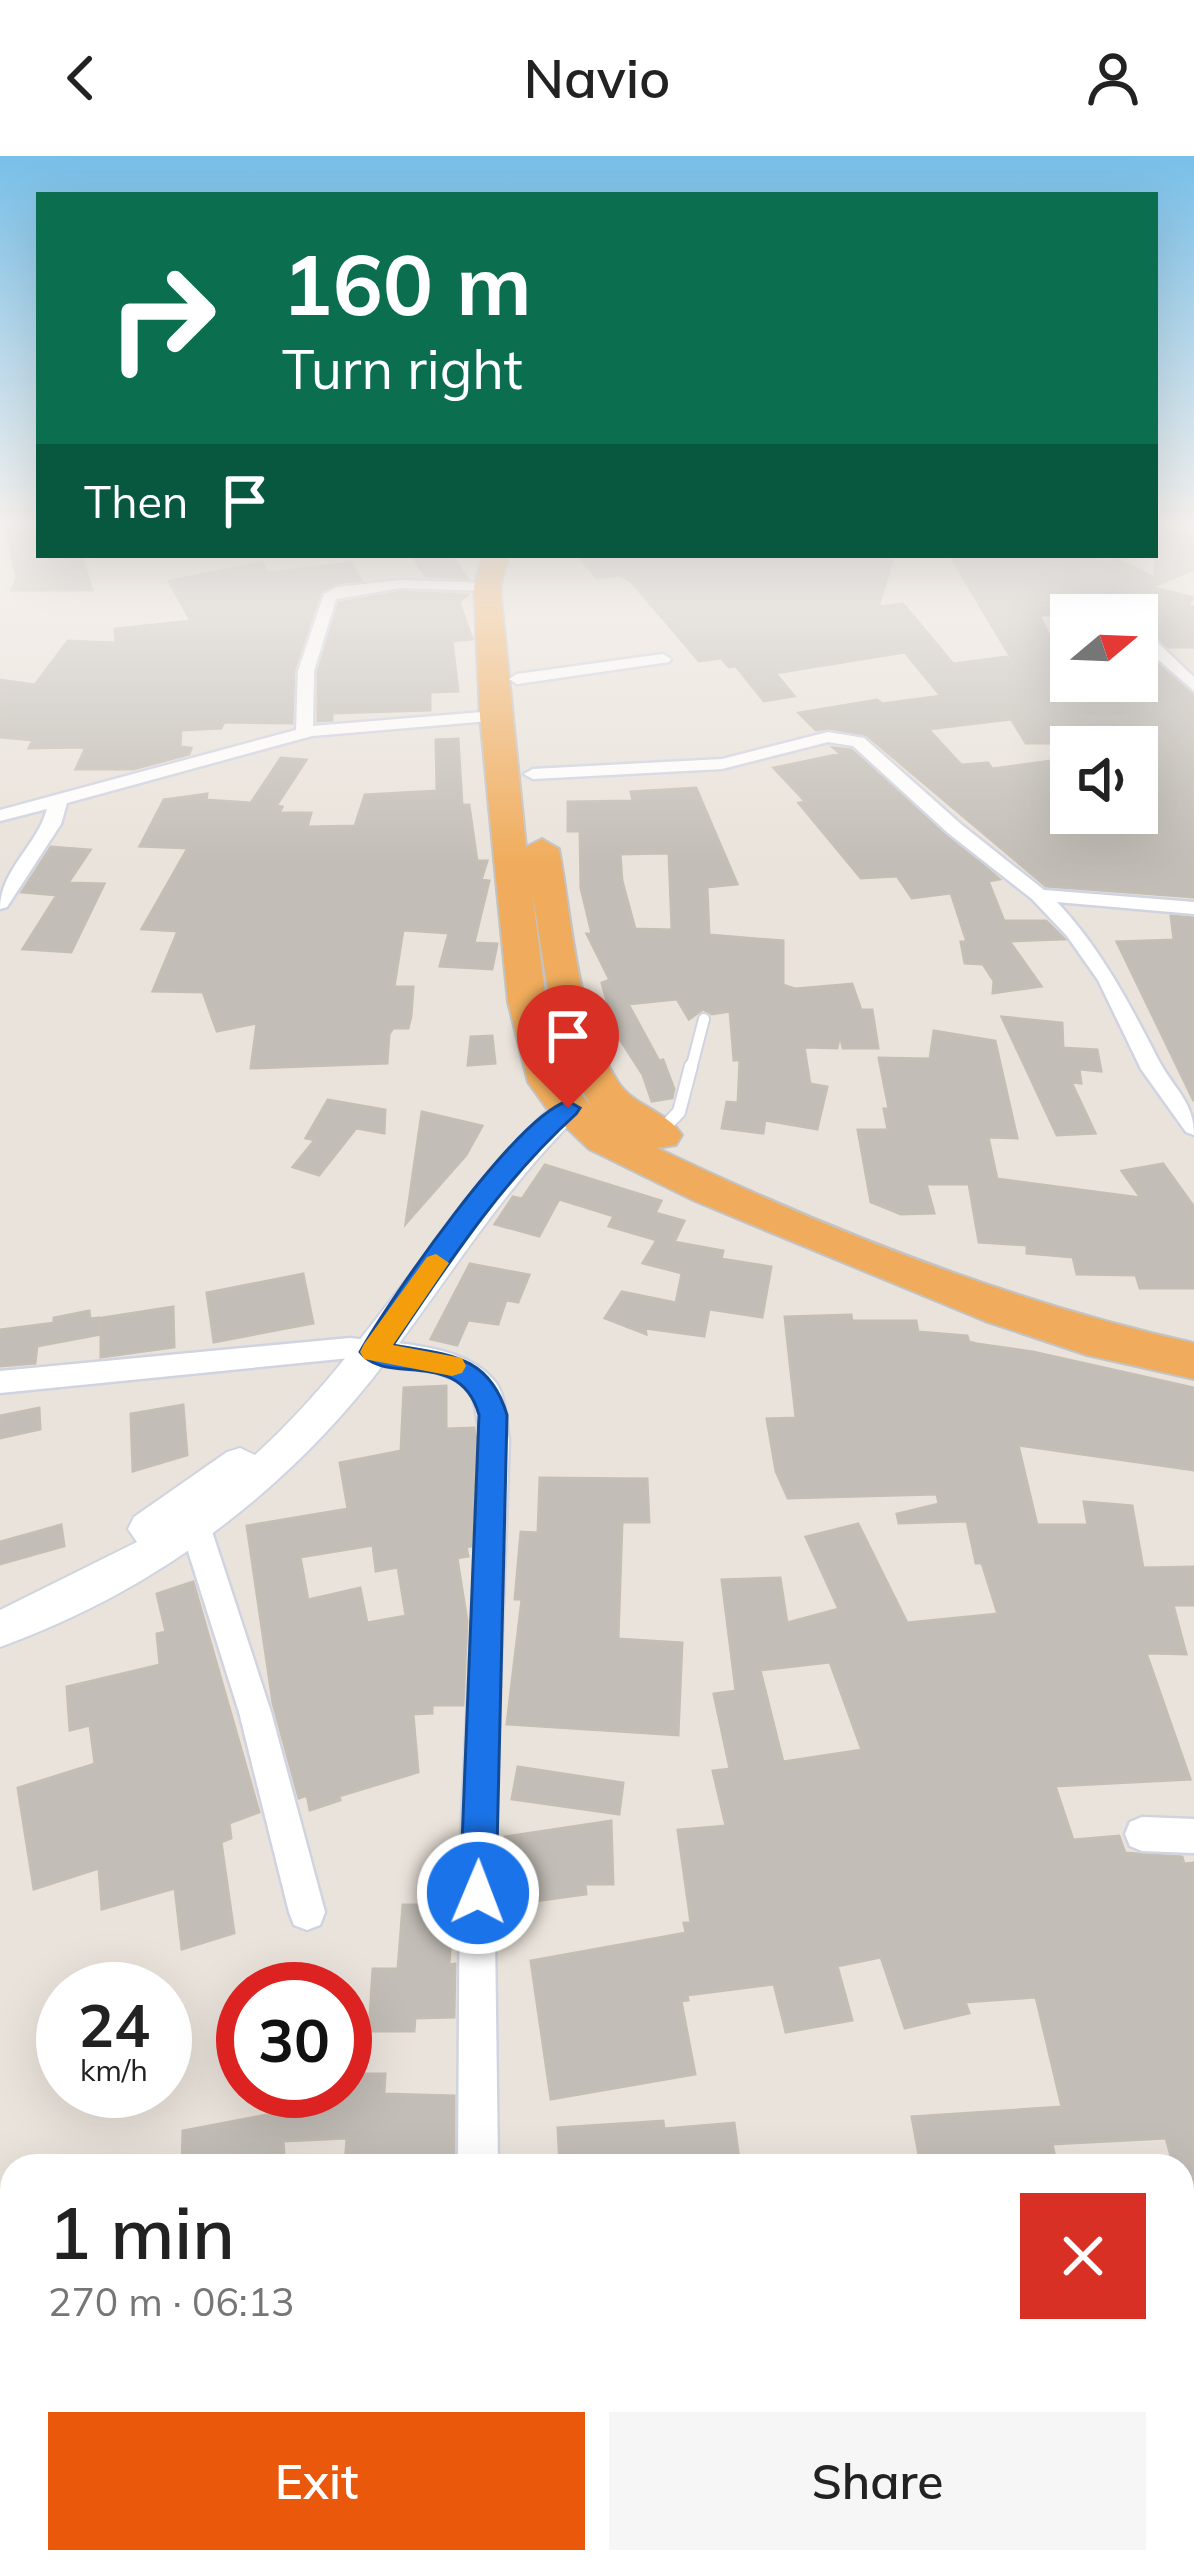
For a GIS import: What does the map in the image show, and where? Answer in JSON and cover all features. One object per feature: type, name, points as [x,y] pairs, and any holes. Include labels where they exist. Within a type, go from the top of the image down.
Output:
[{"type":"highway","points":[[497,639],[495,716],[533,903],[576,1045],[607,1098],[658,1134],[1032,1288],[1194,1330]]},
{"type":"highway","points":[[512,639],[532,774],[530,1020],[560,1098],[604,1139],[640,1158],[980,1300],[1087,1337],[1194,1361]]},
{"type":"street","points":[[304,733],[306,671],[316,639]]},
{"type":"street","points":[[1158,652],[1194,686]]},
{"type":"street","points":[[517,679],[663,659]]},
{"type":"street","points":[[0,816],[304,733],[495,716]]},
{"type":"street","points":[[532,774],[722,764],[800,742],[858,742],[1039,895],[1099,964],[1143,1054],[1194,1127]]},
{"type":"street","points":[[0,903],[52,824],[59,799]]},
{"type":"street","points":[[1039,895],[1194,908]]},
{"type":"street","points":[[0,1629],[78,1594],[191,1517],[317,1420],[362,1350],[473,1208],[534,1139],[560,1098]]},
{"type":"street","points":[[0,1382],[362,1350],[457,1367],[486,1390],[493,1415],[477,1856],[478,2154]]},
{"type":"street","points":[[0,1605],[191,1517]]},
{"type":"street","points":[[191,1517],[255,1712],[308,1912]]},
{"type":"street","points":[[1142,1834],[1194,1836]]},
{"type":"lane","points":[[658,1134],[679,1112],[704,1019]]},
{"type":"building","points":[[116,639],[305,639],[294,670],[292,723],[224,722],[221,728],[181,730],[180,747],[191,748],[189,754],[133,769],[76,769],[86,747],[29,748],[33,740],[0,737],[0,680],[35,685],[68,641],[116,643]]},
{"type":"building","points":[[328,639],[472,639],[452,641],[458,691],[430,692],[430,710],[332,713],[332,720],[318,721],[318,672]]},
{"type":"building","points":[[680,639],[932,639],[953,664],[1006,657],[1016,666],[1000,639],[1050,639],[1050,702],[1158,702],[1158,664],[1194,695],[1194,897],[1046,886],[867,735],[816,730],[799,713],[877,700],[882,704],[941,696],[905,652],[775,673],[794,696],[764,701],[736,666],[729,667],[721,658],[699,661]]},
{"type":"building","points":[[1159,639],[1194,639],[1194,647],[1168,647]]},
{"type":"building","points":[[458,739],[462,805],[469,805],[477,861],[487,861],[481,880],[489,881],[474,943],[497,944],[492,969],[440,966],[449,933],[403,930],[394,987],[413,987],[411,1016],[408,1028],[393,1028],[389,1034],[387,1063],[251,1068],[257,1023],[217,1031],[203,992],[153,991],[178,931],[142,929],[188,848],[140,846],[164,800],[207,794],[206,800],[251,803],[281,758],[306,760],[276,806],[282,807],[279,813],[311,813],[307,827],[355,826],[365,795],[437,791],[436,740]]},
{"type":"building","points":[[834,748],[851,750],[999,879],[988,881],[1004,921],[1046,921],[1064,939],[1009,941],[1041,986],[993,993],[994,981],[983,964],[965,963],[961,942],[967,942],[951,893],[912,898],[897,876],[861,878],[799,803],[806,802],[774,768],[841,754]]},
{"type":"building","points":[[696,788],[737,884],[707,887],[709,935],[783,941],[783,985],[795,989],[852,984],[861,1010],[872,1010],[878,1048],[843,1048],[840,1034],[837,1048],[804,1047],[810,1084],[827,1087],[817,1129],[765,1120],[763,1133],[722,1128],[727,1102],[738,1103],[740,1060],[734,1060],[730,1011],[712,1014],[703,1009],[689,1019],[677,999],[628,1004],[659,1061],[663,1060],[674,1089],[672,1098],[652,1101],[643,1075],[616,1033],[602,983],[610,980],[587,934],[592,934],[581,888],[580,831],[568,831],[568,802],[633,801],[631,792]],"holes":[[[669,853],[672,930],[635,929],[620,854]]]},
{"type":"building","points":[[51,847],[90,850],[68,883],[104,884],[71,952],[23,949],[57,895],[22,892]]},
{"type":"building","points":[[1171,916],[1194,918],[1194,1101],[1117,942],[1174,940]]},
{"type":"building","points":[[1002,1017],[1062,1023],[1063,1048],[1097,1050],[1101,1071],[1079,1069],[1081,1083],[1071,1082],[1095,1133],[1057,1135]]},
{"type":"building","points":[[934,1031],[995,1041],[1017,1138],[988,1137],[997,1179],[1141,1198],[1122,1171],[1163,1164],[1194,1207],[1194,1288],[1140,1288],[1136,1275],[1077,1274],[1073,1257],[1027,1253],[1027,1245],[979,1242],[969,1184],[926,1184],[934,1213],[901,1214],[871,1202],[858,1130],[888,1130],[879,1058],[930,1059]]},
{"type":"building","points":[[492,1036],[495,1063],[468,1065],[471,1037]]},
{"type":"building","points":[[328,1100],[385,1110],[384,1133],[356,1128],[319,1175],[293,1167],[315,1140],[306,1138]]},
{"type":"building","points":[[422,1112],[482,1126],[466,1155],[406,1223]]},
{"type":"building","points":[[545,1165],[661,1201],[655,1213],[684,1221],[674,1242],[723,1251],[721,1259],[771,1267],[762,1317],[709,1309],[704,1336],[645,1328],[646,1334],[605,1318],[622,1292],[676,1303],[682,1273],[643,1263],[657,1240],[609,1226],[614,1216],[559,1199],[539,1236],[495,1224],[513,1197],[522,1199]]},
{"type":"building","points":[[470,1264],[529,1275],[518,1302],[506,1300],[498,1324],[468,1320],[457,1345],[431,1339]]},
{"type":"building","points":[[303,1274],[313,1323],[214,1342],[207,1293]]},
{"type":"building","points":[[173,1307],[174,1347],[101,1357],[101,1334],[37,1346],[35,1363],[0,1366],[0,1330],[54,1323],[54,1318],[89,1311],[90,1319],[99,1318],[101,1332],[102,1318]]},
{"type":"building","points":[[851,1315],[852,1321],[916,1321],[918,1332],[967,1336],[977,1344],[1194,1388],[1194,1470],[1018,1445],[1037,1525],[1088,1525],[1084,1502],[1132,1506],[1143,1568],[1194,1567],[1194,1605],[1173,1605],[1186,1654],[1146,1653],[1190,1779],[1055,1786],[1073,1840],[1119,1836],[1125,1853],[1182,1857],[1184,1864],[1194,1863],[1194,2154],[1170,2154],[1166,2138],[1052,2144],[1054,2154],[919,2154],[912,2117],[1062,2107],[1036,1997],[965,2002],[969,2013],[905,2028],[881,1957],[837,1966],[852,2020],[786,2032],[774,1984],[687,1995],[688,2000],[681,2001],[695,2074],[551,2099],[531,1961],[686,1933],[684,1923],[691,1923],[678,1830],[726,1826],[713,1771],[730,1769],[714,1694],[736,1691],[722,1580],[780,1578],[787,1623],[839,1609],[806,1537],[858,1524],[907,1623],[998,1614],[982,1563],[976,1563],[967,1521],[899,1523],[897,1514],[939,1504],[937,1494],[788,1498],[776,1471],[767,1419],[796,1418],[785,1317]],"holes":[[[830,1662],[862,1750],[783,1762],[760,1670]]]},
{"type":"building","points":[[446,1386],[446,1429],[474,1428],[471,1546],[466,1547],[468,1556],[457,1558],[467,1621],[463,1705],[432,1705],[432,1713],[413,1714],[418,1772],[310,1810],[307,1795],[299,1798],[273,1703],[247,1526],[348,1509],[340,1463],[401,1451],[404,1388]],"holes":[[[373,1545],[376,1571],[398,1567],[406,1616],[367,1623],[360,1588],[308,1600],[300,1557]]]},
{"type":"building","points":[[183,1405],[187,1455],[133,1471],[131,1414]]},
{"type":"building","points":[[39,1408],[40,1429],[0,1438],[0,1416]]},
{"type":"building","points":[[540,1478],[647,1479],[649,1522],[622,1522],[618,1639],[682,1643],[678,1735],[507,1724],[522,1599],[515,1599],[521,1532],[538,1533]]},
{"type":"building","points":[[61,1525],[64,1546],[0,1564],[0,1542]]},
{"type":"building","points":[[193,1582],[259,1812],[229,1823],[231,1838],[221,1842],[234,1933],[182,1949],[175,1888],[102,1909],[99,1868],[34,1889],[18,1788],[95,1764],[90,1725],[70,1730],[67,1687],[160,1665],[157,1634],[166,1632],[157,1594]]},
{"type":"building","points":[[518,1767],[623,1783],[619,1814],[512,1799]]},
{"type":"building","points":[[611,1821],[613,1884],[585,1884],[586,1894],[512,1904],[505,1837]]},
{"type":"building","points":[[403,1905],[453,1905],[449,1965],[455,1964],[454,2017],[415,2018],[414,2031],[372,2031],[373,1969],[398,1969]]},
{"type":"building","points":[[372,2074],[385,2074],[384,2094],[454,2096],[454,2154],[346,2154],[347,2138],[283,2141],[284,2154],[182,2154],[183,2131],[251,2118],[372,2118]]},
{"type":"building","points":[[663,2121],[664,2129],[734,2123],[738,2154],[559,2154],[558,2128]]},
{"type":"slow traffic","points":[[436,1263],[374,1352],[452,1366]]},
{"type":"route","points":[[478,1893],[493,1415],[486,1390],[457,1367],[374,1352],[473,1208],[568,1108]]}]
